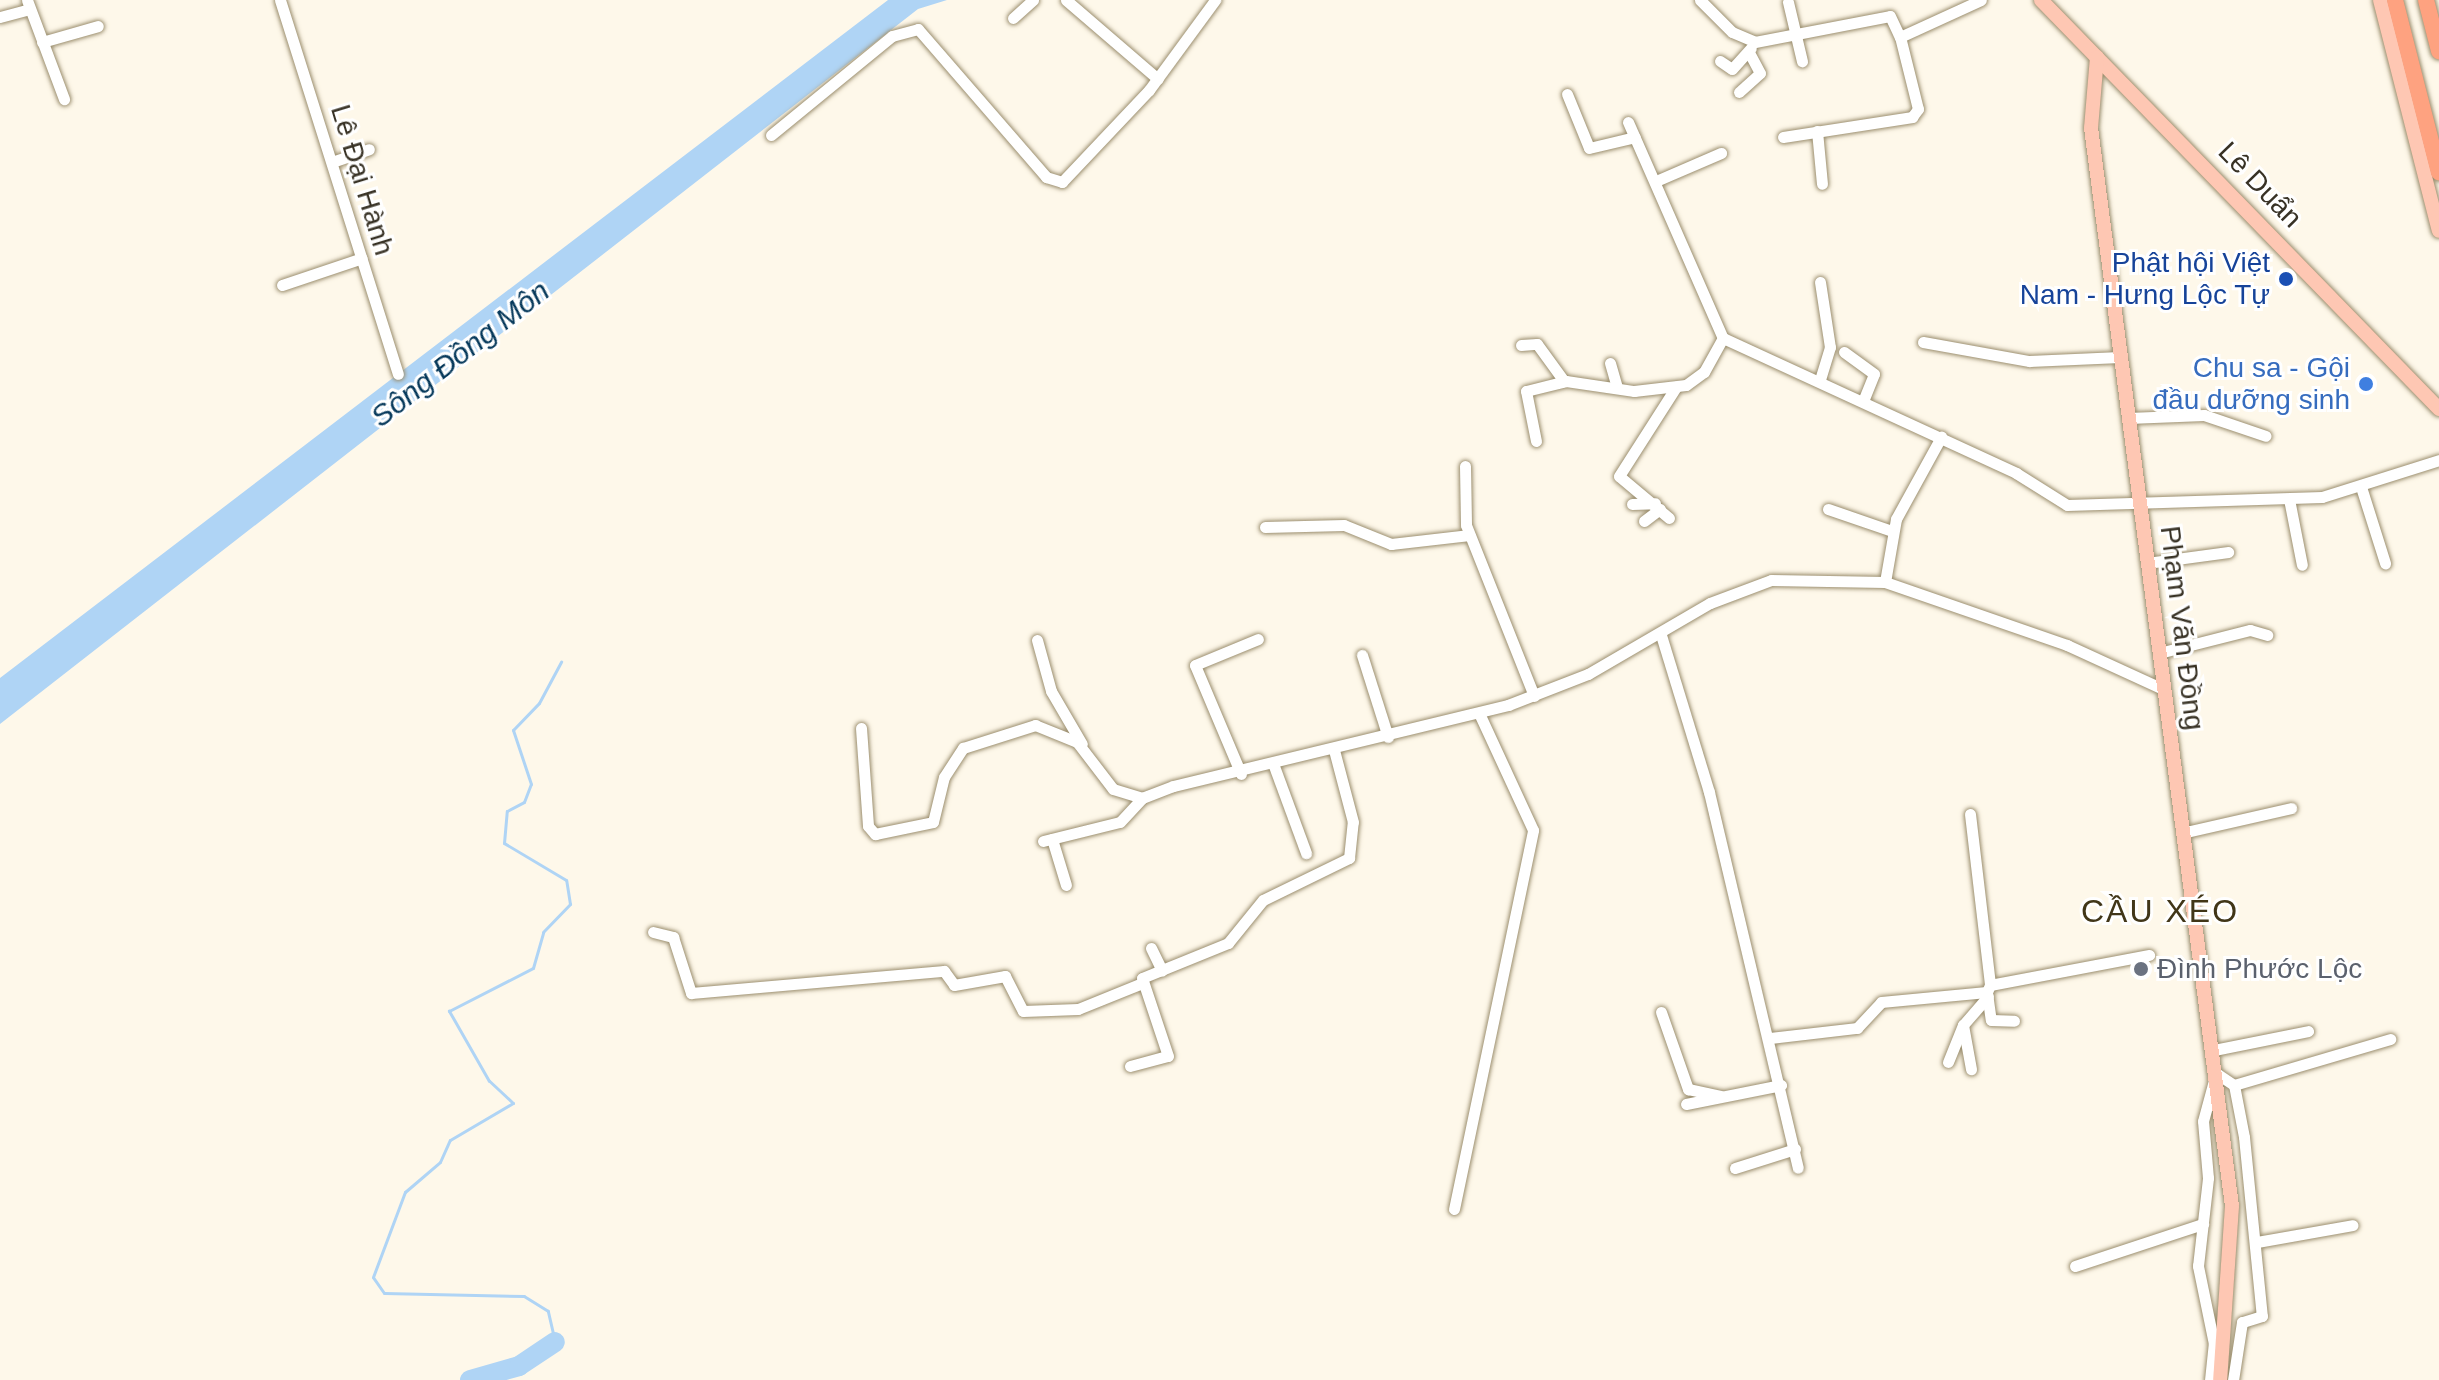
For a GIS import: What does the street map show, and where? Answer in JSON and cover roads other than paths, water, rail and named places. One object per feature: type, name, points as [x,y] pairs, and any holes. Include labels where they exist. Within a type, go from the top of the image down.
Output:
[{"type":"highway","points":[[2395,0],[2439,172]]},
{"type":"highway","points":[[2426,0],[2439,51]]},
{"type":"main road","name":"Lê Duẩn","points":[[2041,0],[2439,409]]},
{"type":"main road","points":[[2380,0],[2439,231]]},
{"type":"main road","name":"Phạm Văn Đồng","points":[[2097,57],[2091,128],[2232,1206],[2220,1380]]},
{"type":"street","name":"Lê Đại Hành","points":[[280,0],[398,374]]},
{"type":"street","points":[[1013,18],[1033,0]]},
{"type":"street","points":[[1066,0],[1158,79]]},
{"type":"street","points":[[771,135],[892,36],[918,29],[1057,183],[1086,162],[1158,79],[1215,0]]},
{"type":"street","points":[[1700,0],[1752,47],[1760,73],[1739,92]]},
{"type":"street","points":[[1900,37],[1981,0]]},
{"type":"street","points":[[1788,2],[1802,61]]},
{"type":"street","points":[[0,17],[28,4],[64,99]]},
{"type":"street","points":[[1720,61],[1732,69],[1752,47],[1796,32],[1890,16],[1900,37],[1918,109],[1912,117],[1783,137]]},
{"type":"street","points":[[42,42],[98,26]]},
{"type":"street","points":[[1567,94],[1589,148],[1635,137]]},
{"type":"street","points":[[1628,122],[1723,338],[1820,379],[1941,437],[2067,505],[2289,499],[2362,490],[2439,460]]},
{"type":"street","points":[[1817,131],[1822,184]]},
{"type":"street","points":[[332,162],[369,149]]},
{"type":"street","points":[[1656,181],[1721,153]]},
{"type":"street","points":[[282,285],[362,258]]},
{"type":"street","points":[[1820,282],[1830,339],[1820,379]]},
{"type":"street","points":[[1536,441],[1523,393],[1564,381],[1617,388],[1676,387],[1704,372],[1723,338]]},
{"type":"street","points":[[1923,342],[2029,361],[2120,357]]},
{"type":"street","points":[[1521,345],[1537,344],[1564,381]]},
{"type":"street","points":[[1844,352],[1874,374],[1863,401]]},
{"type":"street","points":[[1610,363],[1617,388]]},
{"type":"street","points":[[1661,510],[1619,476],[1676,387]]},
{"type":"street","points":[[2128,418],[2204,415],[2266,436]]},
{"type":"street","points":[[1885,582],[1892,531],[1941,437]]},
{"type":"street","points":[[1465,466],[1469,535],[1534,696]]},
{"type":"street","points":[[2362,490],[2385,563]]},
{"type":"street","points":[[2289,499],[2302,565]]},
{"type":"street","points":[[1632,504],[1661,510]]},
{"type":"street","points":[[1828,509],[1892,531]]},
{"type":"street","points":[[1644,521],[1661,510]]},
{"type":"street","points":[[1265,527],[1344,525],[1391,544],[1469,535]]},
{"type":"street","points":[[2147,563],[2228,552]]},
{"type":"street","points":[[1037,640],[1051,691],[1083,747],[1113,789],[1142,798],[1388,737],[1534,696],[1661,635],[1710,603],[1771,580],[1885,582],[2067,645],[2163,689]]},
{"type":"street","points":[[2159,653],[2250,630],[2267,635]]},
{"type":"street","points":[[1661,635],[1770,1038],[1798,1168]]},
{"type":"street","points":[[1241,774],[1195,665],[1258,639]]},
{"type":"street","points":[[1362,655],[1388,737]]},
{"type":"street","points":[[1454,1209],[1533,830],[1479,713]]},
{"type":"street","points":[[861,728],[868,826],[878,835],[933,822],[944,777],[972,743],[1041,725],[1083,747]]},
{"type":"street","points":[[653,932],[673,937],[691,993],[944,971],[954,985],[1005,976],[1020,1011],[1065,1007],[1140,984],[1162,971],[1228,943],[1263,900],[1349,858],[1353,822],[1334,750]]},
{"type":"street","points":[[1274,766],[1306,853]]},
{"type":"street","points":[[1066,885],[1048,840],[1120,822],[1142,798]]},
{"type":"street","points":[[2182,833],[2291,808]]},
{"type":"street","points":[[1970,814],[1991,1020],[2014,1021]]},
{"type":"street","points":[[1151,948],[1162,971]]},
{"type":"street","points":[[1770,1038],[1857,1028],[1881,1002],[1988,991],[2149,955]]},
{"type":"street","points":[[1130,1066],[1168,1054],[1140,984]]},
{"type":"street","points":[[1948,1062],[1963,1025],[1988,991]]},
{"type":"street","points":[[1661,1012],[1688,1089],[1720,1096]]},
{"type":"street","points":[[1963,1025],[1971,1069]]},
{"type":"street","points":[[2214,1050],[2308,1031]]},
{"type":"street","points":[[2234,1085],[2390,1039]]},
{"type":"street","points":[[2210,1380],[2212,1328],[2198,1290],[2203,1224],[2203,1121],[2216,1073],[2234,1085],[2257,1242],[2262,1316],[2242,1322],[2233,1380]]},
{"type":"street","points":[[1686,1104],[1781,1085]]},
{"type":"street","points":[[1735,1168],[1795,1149]]},
{"type":"street","points":[[2075,1266],[2203,1224]]},
{"type":"street","points":[[2257,1242],[2353,1225]]},
{"type":"water","name":"Sông Đồng Môn","points":[[888,0],[947,0],[918,9],[0,724],[0,678]]},
{"type":"waterway","points":[[555,1342],[548,1311],[524,1296],[384,1293],[373,1277],[405,1192],[440,1162],[450,1140],[513,1103],[489,1081],[449,1011],[533,968],[543,932],[570,904],[566,880],[504,843],[507,811],[524,802],[531,784],[513,730],[539,703],[561,662]]},
{"type":"waterway","points":[[470,1380],[519,1366],[555,1342]]},
{"type":"place","name":"Phật hội Việt Nam - Hưng Lộc Tự","points":[[2286,279]]},
{"type":"place","name":"Chu sa - Gội đầu dưỡng sinh","points":[[2366,384]]},
{"type":"place","name":"Đình Phước Lộc","points":[[2141,969]]},
{"type":"district","name":"CẦU XÉO","points":[[2160,911]]}]
